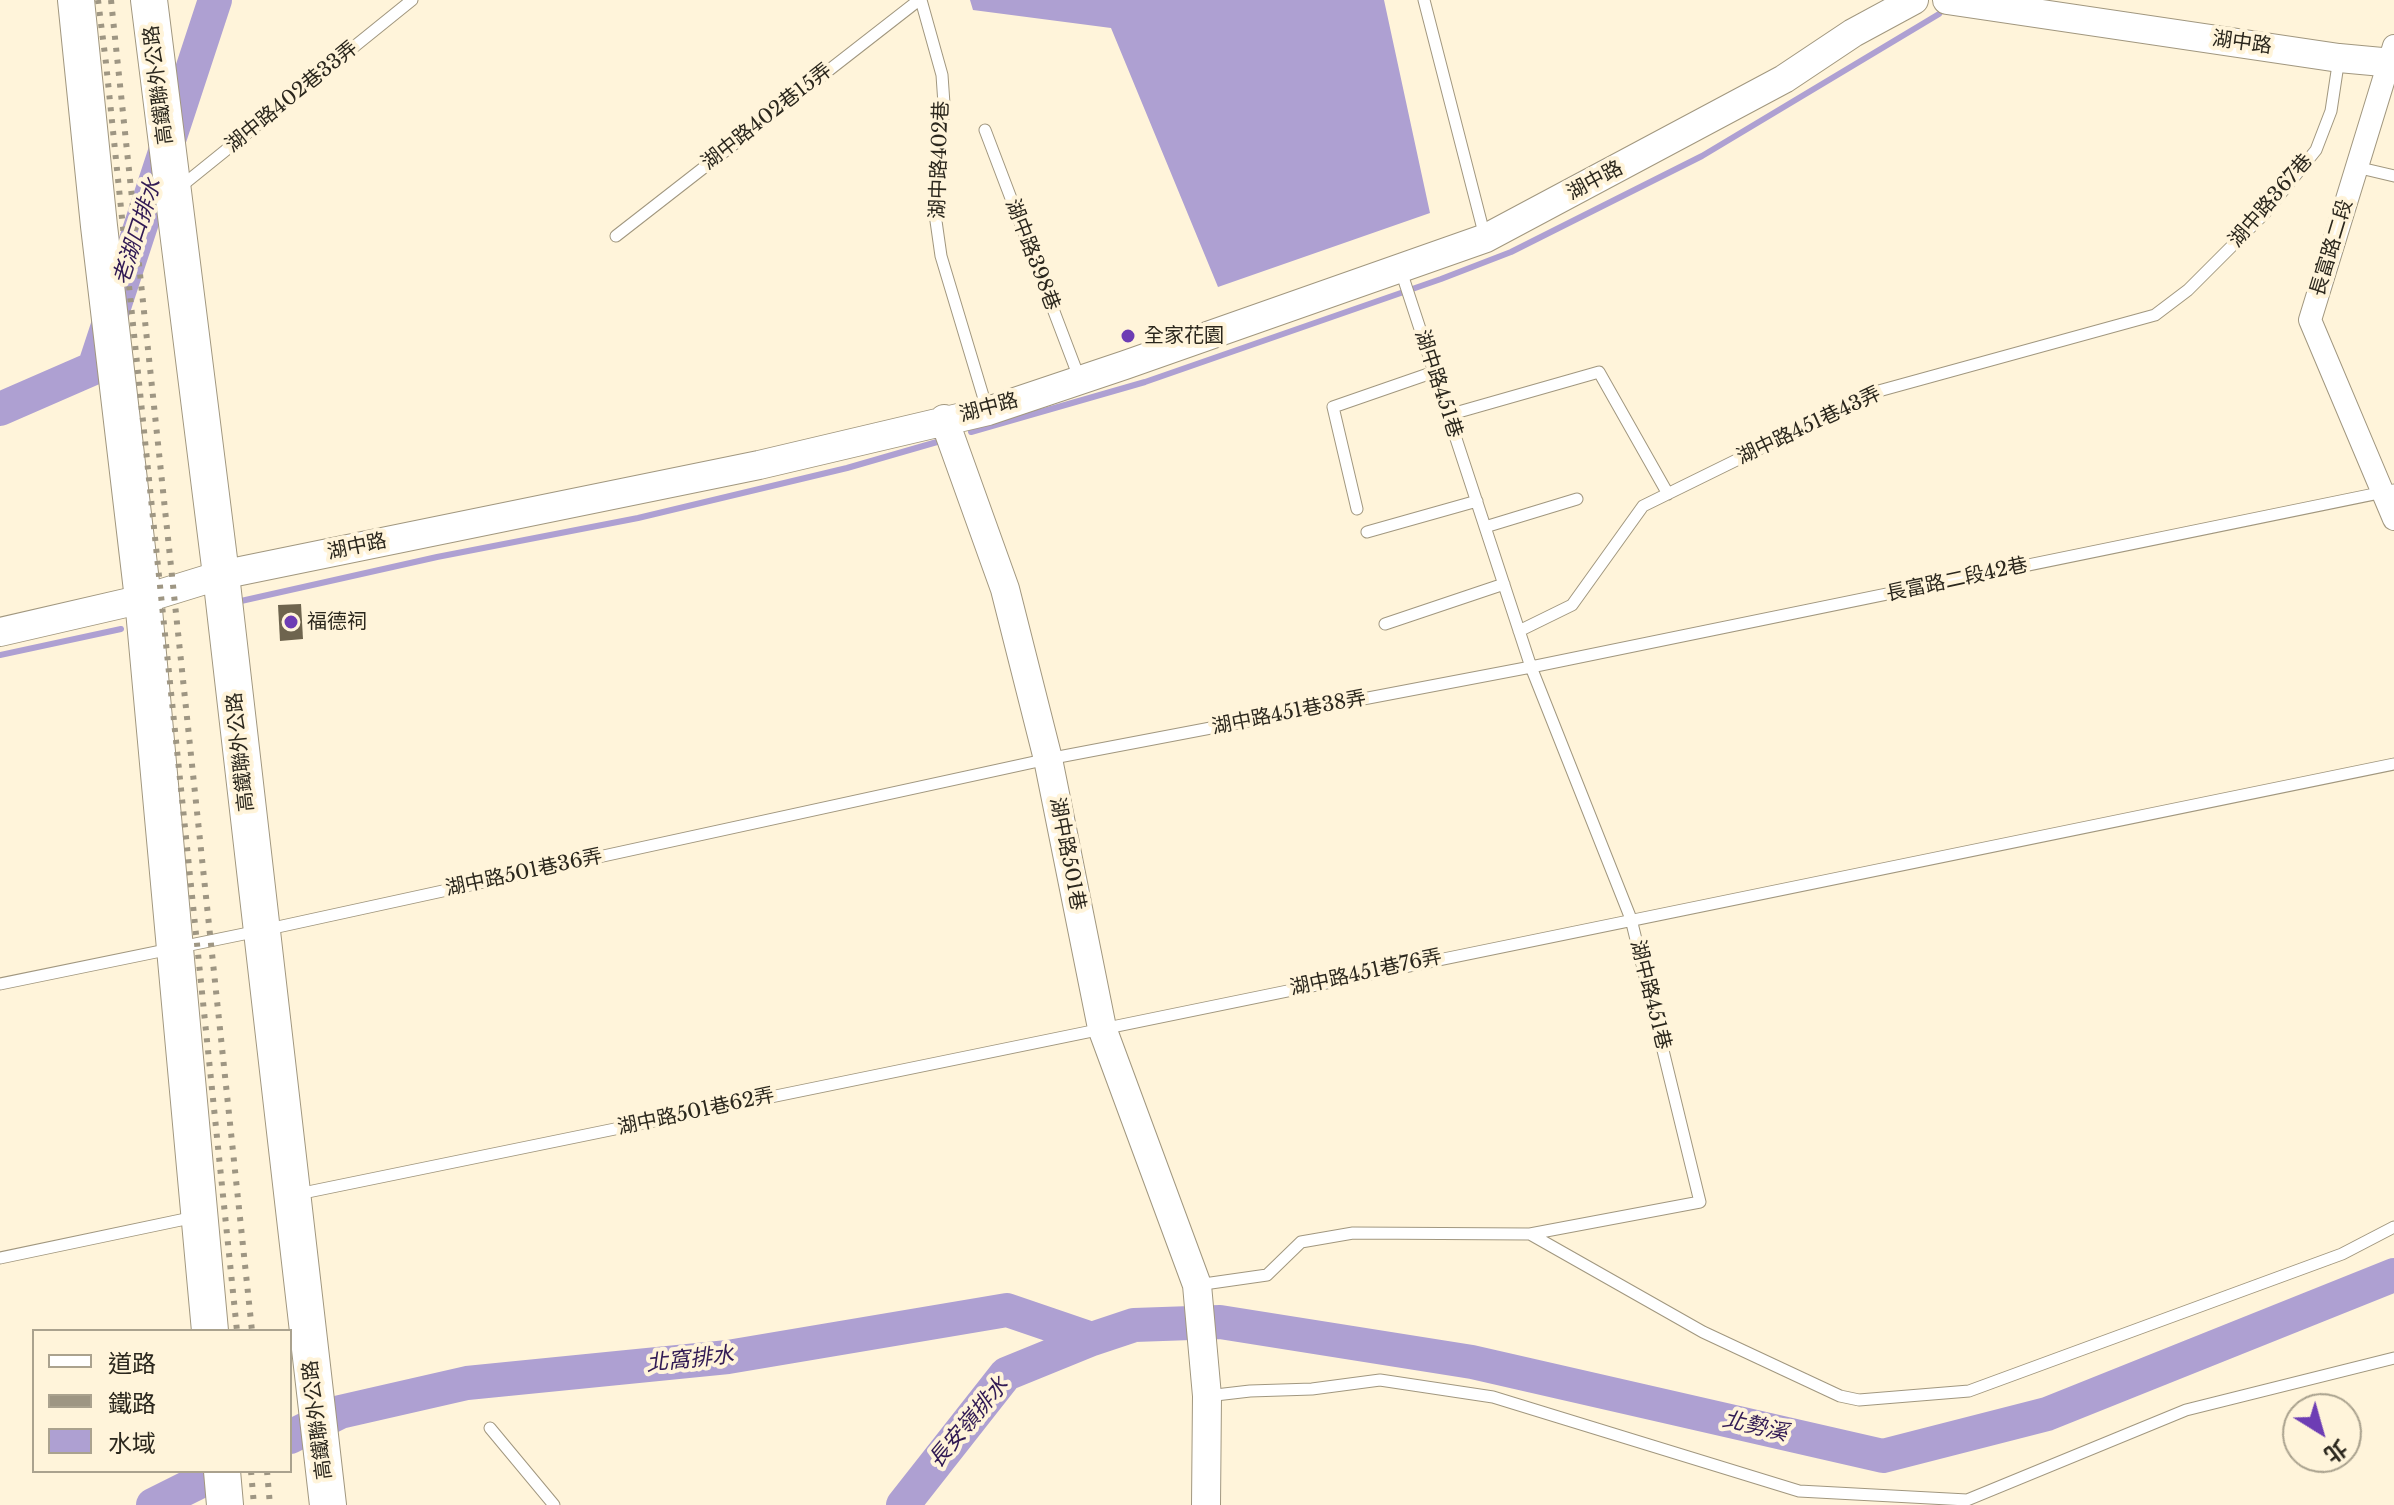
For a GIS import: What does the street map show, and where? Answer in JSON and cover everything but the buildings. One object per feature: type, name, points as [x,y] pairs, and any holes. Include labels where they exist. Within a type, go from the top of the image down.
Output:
[{"type":"main road","points":[[76,0],[143,599],[210,1329]]},
{"type":"main road","name":"高鐵聯外公路","points":[[149,0],[221,575],[327,1496]]},
{"type":"main road","points":[[222,1473],[225,1505]]},
{"type":"street","name":"湖中路","points":[[0,632],[143,599],[221,575],[759,465],[988,411],[1080,381],[1486,238],[1784,79],[1853,33],[1914,0]]},
{"type":"street","name":"湖中路","points":[[1948,0],[2339,58],[2392,57]]},
{"type":"street","name":"長富路二段","points":[[2392,57],[2310,320],[2389,491],[2394,519]]},
{"type":"street","name":"湖中路501巷","points":[[944,419],[1005,589],[1048,759],[1102,1028],[1197,1285],[1207,1396],[1206,1505]]},
{"type":"lane","name":"湖中路402巷33弄","points":[[172,193],[412,0]]},
{"type":"lane","name":"湖中路402巷15弄","points":[[616,236],[920,0]]},
{"type":"lane","name":"湖中路402巷","points":[[920,0],[942,75],[944,104],[935,214],[941,256],[988,411]]},
{"type":"lane","points":[[1424,0],[1486,238]]},
{"type":"lane","name":"湖中路367巷","points":[[2155,315],[2188,290],[2265,213],[2316,150],[2331,111],[2339,58]]},
{"type":"lane","name":"湖中路398巷","points":[[985,130],[1080,381]]},
{"type":"lane","points":[[2356,167],[2394,176]]},
{"type":"lane","name":"湖中路451巷","points":[[1197,1285],[1267,1275],[1301,1242],[1353,1233],[1530,1234],[1700,1202],[1631,919],[1531,667],[1400,267]]},
{"type":"lane","name":"湖中路451巷43弄","points":[[1519,631],[1572,605],[1643,506],[1875,392],[2155,315]]},
{"type":"lane","points":[[1357,509],[1333,407],[1434,372]]},
{"type":"lane","points":[[1448,415],[1599,372],[1668,494]]},
{"type":"lane","name":"長富路二段42巷","points":[[1531,667],[2389,491]]},
{"type":"lane","points":[[1485,527],[1577,499]]},
{"type":"lane","points":[[1367,532],[1477,501]]},
{"type":"lane","points":[[1385,624],[1504,584]]},
{"type":"lane","name":"湖中路451巷38弄","points":[[1048,759],[1531,667]]},
{"type":"lane","name":"湖中路501巷36弄","points":[[0,984],[1048,759]]},
{"type":"lane","name":"湖中路451巷76弄","points":[[1102,1028],[2394,764]]},
{"type":"lane","name":"湖中路501巷62弄","points":[[291,1196],[1102,1028]]},
{"type":"lane","points":[[0,1258],[200,1216]]},
{"type":"lane","points":[[1530,1234],[1703,1332],[1840,1396],[1859,1400],[1969,1391],[2342,1254],[2394,1227]]},
{"type":"lane","points":[[1207,1396],[1312,1389],[1380,1380],[1493,1397],[1799,1491],[1967,1500],[2186,1410],[2394,1358]]},
{"type":"lane","points":[[490,1428],[554,1505]]},
{"type":"water","points":[[970,0],[1384,0],[1430,213],[1218,287],[1111,28],[973,10]]},
{"type":"waterway","name":"老湖口排水","points":[[0,409],[94,368],[215,0]]},
{"type":"waterway","points":[[971,432],[1145,382],[1511,252],[1702,156],[1939,14]]},
{"type":"waterway","points":[[241,601],[437,557],[638,518],[847,468],[937,442]]},
{"type":"waterway","points":[[0,655],[121,629]]},
{"type":"waterway","name":"北勢溪","points":[[903,1505],[1006,1374],[1134,1325],[1220,1322],[1472,1362],[1883,1456],[2047,1414],[2394,1275]]},
{"type":"waterway","name":"北窩排水","points":[[292,1436],[340,1412],[467,1383],[728,1357],[1007,1310],[1092,1339]]},
{"type":"waterway","name":"北窩排水","points":[[153,1505],[217,1473]]},
{"type":"railway","points":[[98,0],[237,1329]]},
{"type":"railway","points":[[111,0],[252,1329]]},
{"type":"railway","points":[[251,1473],[254,1505]]},
{"type":"railway","points":[[267,1473],[270,1505]]},
{"type":"place","name":"全家花園","points":[[1128,336]]},
{"type":"place","name":"福德祠","points":[[291,622]]},
{"type":"water label","name":"長安嶺排水","points":[[969,1423]]}]
